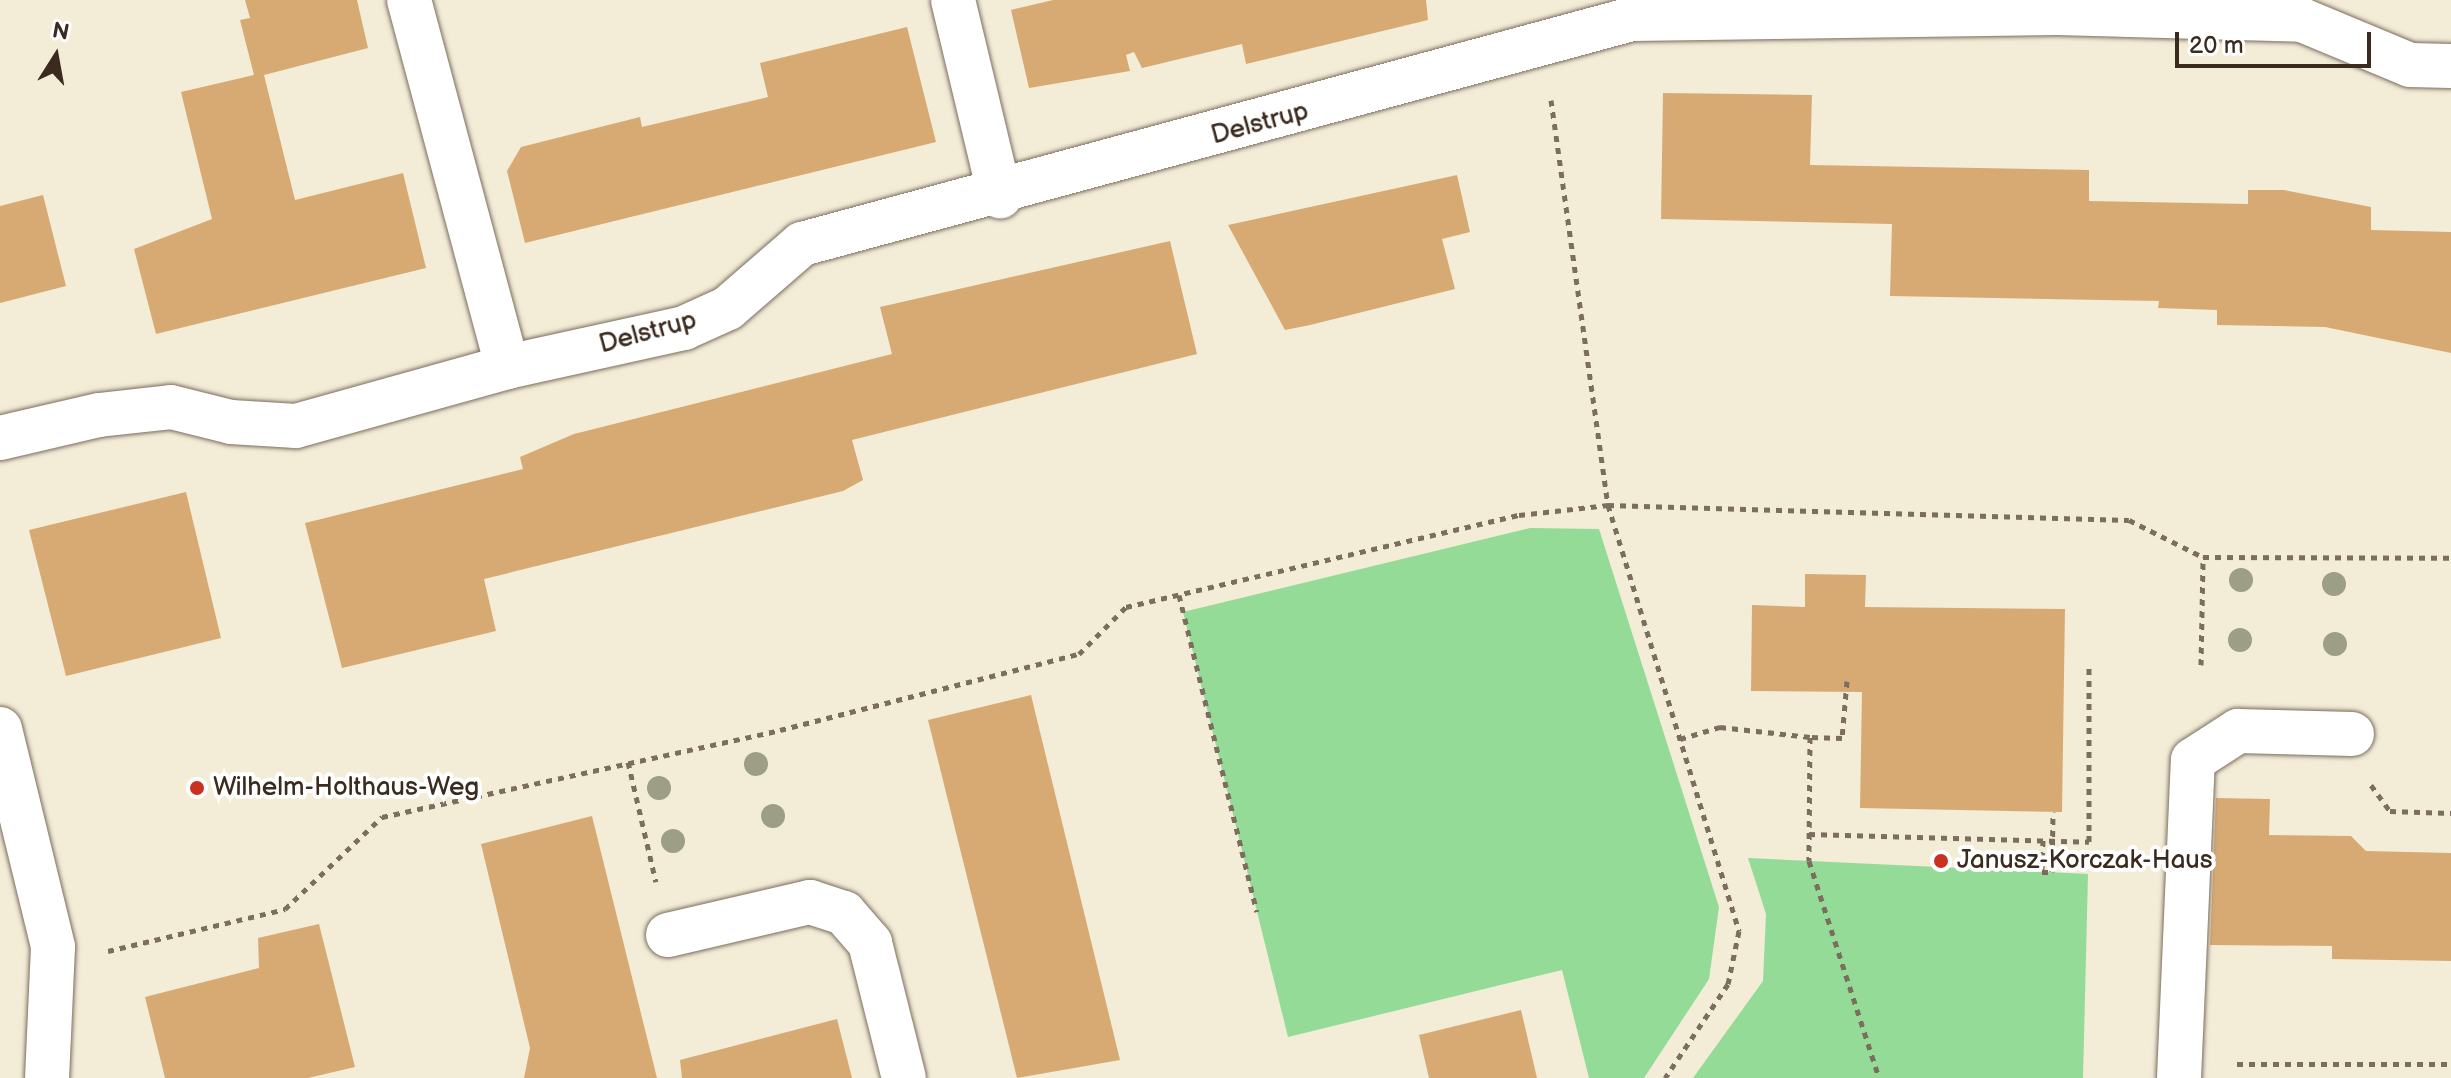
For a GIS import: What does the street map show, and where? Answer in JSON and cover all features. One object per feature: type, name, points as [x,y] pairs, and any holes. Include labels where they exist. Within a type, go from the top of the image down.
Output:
[{"type":"street","points":[[409,0],[507,367]]},
{"type":"street","points":[[953,0],[1000,196]]},
{"type":"street","name":"Delstrup","points":[[0,438],[171,407],[231,422],[296,426],[507,367],[684,328],[728,308],[802,244],[1000,196],[1667,14],[2057,6],[2302,20],[2410,65],[2451,66]]},
{"type":"street","points":[[0,729],[53,947],[47,1078]]},
{"type":"street","points":[[2180,1071],[2193,760],[2238,731],[2352,734]]},
{"type":"street","points":[[668,935],[810,902],[844,913],[870,943],[904,1078]]},
{"type":"path","points":[[1532,49],[1608,505],[1739,931],[1728,984],[1665,1078]]},
{"type":"path","points":[[53,947],[100,953],[285,909],[382,817],[628,762],[1079,654],[1126,607],[1519,515],[1608,505],[2129,520],[2203,557],[2451,558]]},
{"type":"path","points":[[2201,665],[2203,557]]},
{"type":"path","points":[[1179,594],[1257,912]]},
{"type":"path","points":[[1809,834],[2089,842],[2089,664]]},
{"type":"path","points":[[1680,739],[1720,727],[1842,738],[1847,681]]},
{"type":"path","points":[[2352,734],[2355,764],[2390,811],[2451,813]]},
{"type":"path","points":[[1810,737],[1809,861],[1879,1078]]},
{"type":"path","points":[[628,762],[668,935]]},
{"type":"path","points":[[2043,840],[2042,872],[2052,872],[2053,812]]},
{"type":"path","points":[[2180,1071],[2451,1064]]},
{"type":"green space","points":[[1530,528],[1599,529],[1719,907],[1709,979],[1644,1078],[1589,1078],[1562,970],[1288,1037],[1183,612]]},
{"type":"green space","points":[[1748,858],[2088,874],[2083,1078],[1693,1078],[1763,981],[1766,914]]},
{"type":"building","points":[[245,0],[357,0],[368,48],[264,75],[295,200],[403,173],[426,268],[156,334],[134,249],[212,219],[181,92],[254,75],[240,20],[250,18]]},
{"type":"building","points":[[1053,0],[1426,0],[1428,20],[1246,64],[1242,44],[1142,68],[1134,52],[1126,55],[1130,71],[1029,88],[1011,10]]},
{"type":"building","points":[[907,27],[936,142],[525,243],[507,171],[521,147],[640,117],[642,127],[768,97],[760,63]]},
{"type":"building","points":[[1663,93],[1812,95],[1810,165],[2089,170],[2089,201],[2248,204],[2248,190],[2284,190],[2371,207],[2371,230],[2451,232],[2451,353],[2325,327],[2217,325],[2217,310],[2158,308],[2159,301],[1890,296],[1892,224],[1661,219]]},
{"type":"building","points":[[1457,175],[1470,232],[1442,239],[1455,289],[1310,325],[1285,330],[1228,225]]},
{"type":"building","points":[[43,195],[66,286],[0,303],[0,206]]},
{"type":"building","points":[[1170,241],[1197,354],[852,440],[863,480],[843,491],[484,579],[496,631],[342,668],[305,523],[523,469],[520,457],[574,434],[892,354],[880,307]]},
{"type":"building","points":[[186,492],[221,638],[66,676],[29,530]]},
{"type":"building","points":[[1805,574],[1866,575],[1865,607],[2065,609],[2062,812],[1860,808],[1862,692],[1751,691],[1752,605],[1805,607]]},
{"type":"building","points":[[1031,695],[1120,1060],[1017,1078],[928,720]]},
{"type":"building","points":[[2216,798],[2270,799],[2269,835],[2351,836],[2366,851],[2451,853],[2451,961],[2332,959],[2332,946],[2210,945]]},
{"type":"building","points":[[592,816],[657,1078],[524,1078],[530,1048],[481,844]]},
{"type":"building","points":[[319,924],[355,1067],[308,1078],[165,1078],[145,997],[259,968],[258,938]]},
{"type":"building","points":[[1521,1010],[1537,1078],[1429,1078],[1419,1035]]},
{"type":"building","points":[[837,1019],[852,1078],[682,1078],[680,1060]]},
{"type":"place","name":"Wilhelm-Holthaus-Weg","points":[[197,788]]},
{"type":"place","name":"Janusz-Korczak-Haus","points":[[1941,861]]}]
